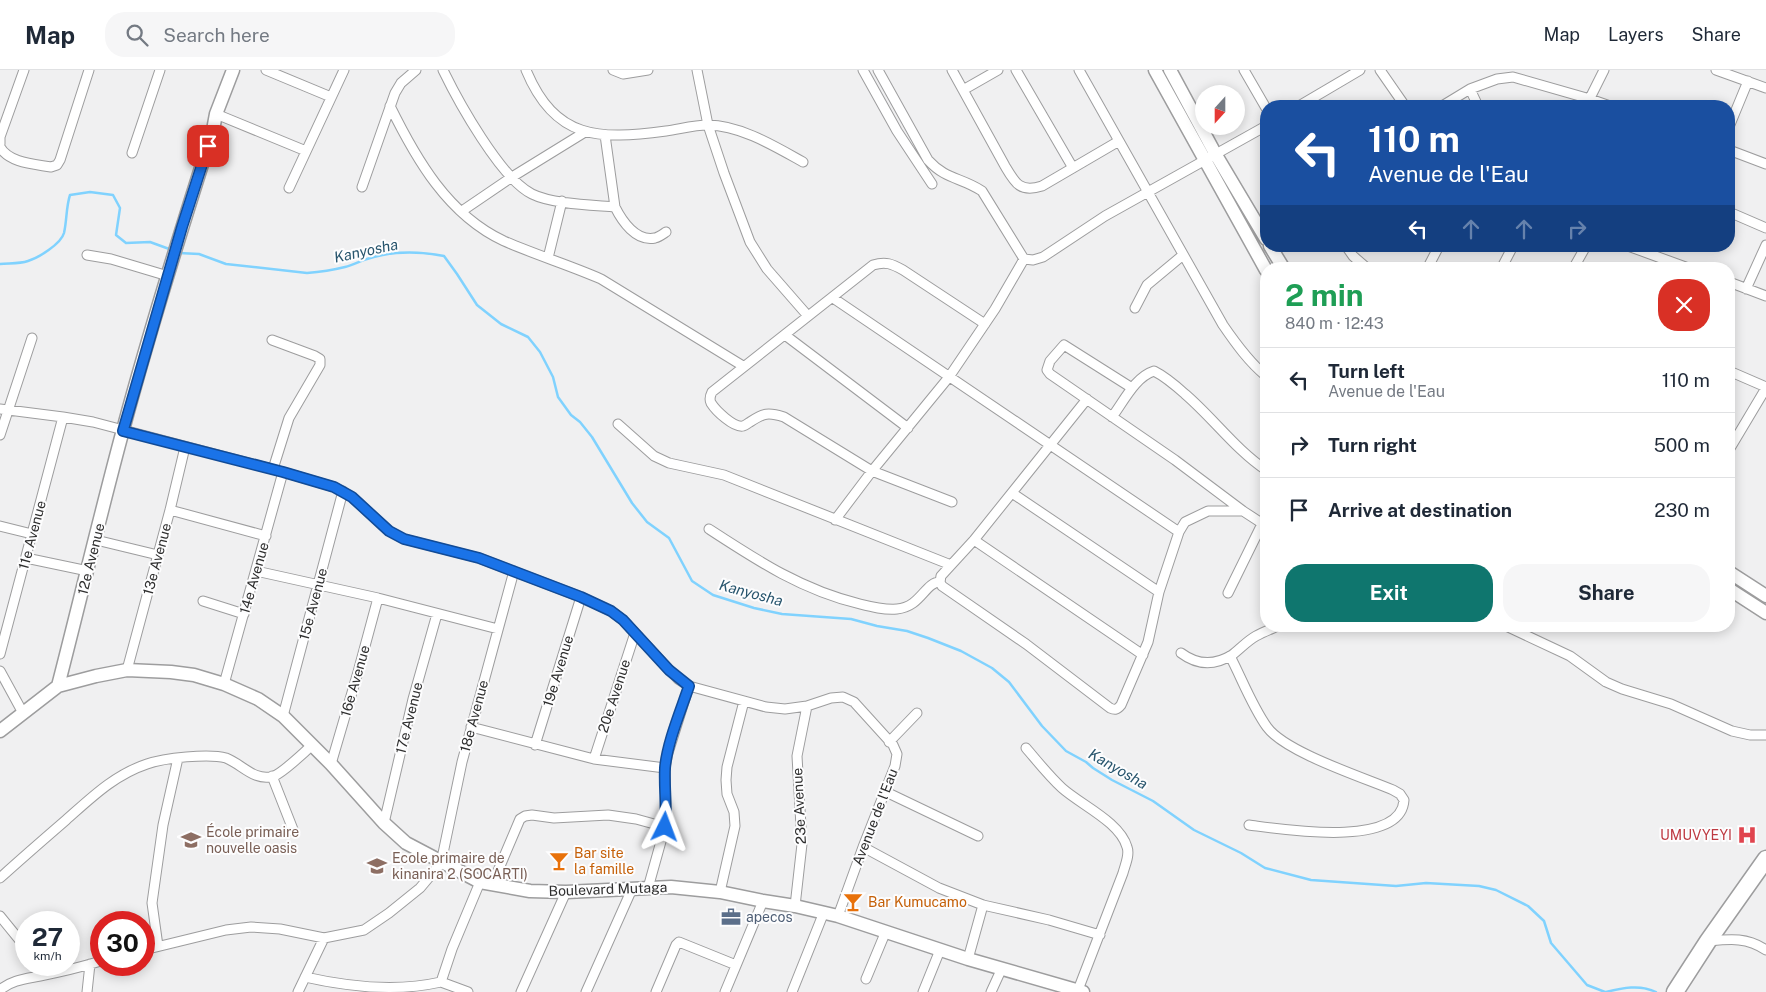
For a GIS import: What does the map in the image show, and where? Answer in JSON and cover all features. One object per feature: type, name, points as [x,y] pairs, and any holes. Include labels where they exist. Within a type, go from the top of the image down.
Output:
[{"type":"highway","points":[[1677,990],[1708,940],[1766,859]]},
{"type":"street","points":[[24,70],[0,137],[0,145],[3,153],[10,158],[51,167],[57,165],[60,160],[89,70]]},
{"type":"street","points":[[132,153],[160,70]]},
{"type":"street","points":[[219,116],[233,70]]},
{"type":"street","points":[[219,116],[241,70]]},
{"type":"street","points":[[266,70],[331,97]]},
{"type":"street","points":[[289,188],[344,70]]},
{"type":"street","points":[[362,187],[390,106],[401,83],[416,70]]},
{"type":"street","points":[[443,70],[452,90],[480,137],[524,189],[546,199],[615,207]]},
{"type":"street","points":[[526,70],[534,89],[549,109],[566,123],[585,132],[605,136],[638,135],[708,125],[746,134],[769,143],[803,162]]},
{"type":"street","points":[[613,70],[624,74],[648,70]]},
{"type":"street","points":[[697,70],[708,125],[750,242],[767,269],[808,316]]},
{"type":"street","points":[[863,70],[897,131],[932,184]]},
{"type":"street","points":[[878,70],[928,160],[938,170],[972,184],[982,191],[1024,259]]},
{"type":"street","points":[[952,70],[1005,166],[1014,181],[1022,188],[1032,190],[1042,186],[1119,141]]},
{"type":"street","points":[[963,90],[998,70]]},
{"type":"street","points":[[1016,70],[1073,168]]},
{"type":"street","points":[[1079,70],[1223,325],[1239,348],[1260,371]]},
{"type":"street","points":[[1155,70],[1260,231]]},
{"type":"street","points":[[1170,70],[1262,262]]},
{"type":"street","points":[[1244,70],[1261,100]]},
{"type":"street","points":[[1309,100],[1360,70]]},
{"type":"street","points":[[1380,70],[1401,100]]},
{"type":"street","points":[[1589,100],[1604,70]]},
{"type":"street","points":[[1716,70],[1766,88]]},
{"type":"street","points":[[1452,100],[1470,90],[1497,79],[1513,77],[1582,100]]},
{"type":"street","points":[[1735,113],[1748,82]]},
{"type":"street","points":[[1470,90],[1475,100]]},
{"type":"street","points":[[390,106],[408,142],[425,170],[443,194],[482,228],[503,241],[578,269],[609,284],[743,366]]},
{"type":"street","points":[[219,116],[306,151]]},
{"type":"street","name":"12e Avenue","points":[[58,686],[123,431],[182,227],[219,116]]},
{"type":"street","points":[[1024,259],[1033,260],[1043,257],[1105,216],[1260,129]]},
{"type":"street","points":[[462,212],[512,177],[585,132]]},
{"type":"street","points":[[605,136],[615,207],[627,226],[636,234],[645,238],[655,238],[666,232]]},
{"type":"street","points":[[1735,152],[1766,164]]},
{"type":"street","points":[[548,258],[562,201]]},
{"type":"street","points":[[1735,215],[1766,228]]},
{"type":"street","points":[[1746,288],[1766,245]]},
{"type":"street","points":[[1350,252],[1360,262]]},
{"type":"street","points":[[1644,252],[1671,262]]},
{"type":"street","points":[[87,255],[111,259],[169,275]]},
{"type":"street","points":[[1134,308],[1147,285],[1184,255]]},
{"type":"street","points":[[835,520],[872,471],[949,377],[985,324],[1024,259]]},
{"type":"street","points":[[952,502],[872,471],[784,417],[772,413],[762,414],[743,426],[736,426],[711,404],[710,398],[712,392],[743,366],[833,298],[873,265],[882,262],[890,263],[985,324]]},
{"type":"street","points":[[1735,284],[1766,296]]},
{"type":"street","points":[[833,298],[1178,532]]},
{"type":"street","points":[[785,335],[908,428]]},
{"type":"street","points":[[0,435],[4,410],[32,338]]},
{"type":"street","points":[[272,340],[315,356],[320,360],[320,365],[289,418],[273,469]]},
{"type":"street","points":[[1132,388],[1064,345],[1050,361],[1047,370],[1050,374],[1206,482],[1260,522]]},
{"type":"street","points":[[1112,417],[1132,388],[1147,374],[1154,371],[1164,376],[1193,401],[1252,461],[1260,466]]},
{"type":"street","points":[[1735,374],[1766,388],[1735,440]]},
{"type":"street","points":[[940,582],[942,576],[974,540],[1087,399]]},
{"type":"street","name":"Avenue de l'Eau","points":[[4,410],[63,416],[93,422],[273,469],[343,491],[389,531],[404,539],[460,553],[514,571],[581,597],[611,611],[635,633],[669,670],[689,686],[766,707],[785,709],[807,706],[831,698],[843,697],[854,702],[890,742],[897,754],[895,766],[838,916]]},
{"type":"street","name":"11e Avenue","points":[[0,654],[63,416]]},
{"type":"street","points":[[618,424],[654,456],[669,462],[724,475],[952,565]]},
{"type":"street","name":"13e Avenue","points":[[127,670],[185,447]]},
{"type":"street","name":"14e Avenue","points":[[224,684],[283,472]]},
{"type":"street","name":"15e Avenue","points":[[283,716],[343,491]]},
{"type":"street","points":[[1012,493],[1159,592]]},
{"type":"street","points":[[170,510],[266,536]]},
{"type":"street","points":[[940,582],[942,586],[1026,644],[1114,710],[1118,709],[1121,705],[1143,655],[1159,592],[1178,532],[1185,522],[1208,510],[1243,511]]},
{"type":"street","points":[[0,526],[32,534]]},
{"type":"street","points":[[710,529],[764,565],[823,594],[882,609],[900,609],[915,603],[932,583],[940,582]]},
{"type":"street","points":[[1228,593],[1260,533]]},
{"type":"street","points":[[96,540],[158,555]]},
{"type":"street","points":[[974,540],[1143,655]]},
{"type":"street","points":[[26,558],[88,571]]},
{"type":"street","name":"18e Avenue","points":[[441,863],[471,727],[514,571]]},
{"type":"street","points":[[256,572],[378,598],[498,629]]},
{"type":"street","points":[[1735,576],[1766,596]]},
{"type":"street","points":[[1735,593],[1766,613]]},
{"type":"street","name":"19e Avenue","points":[[535,745],[581,597]]},
{"type":"street","name":"16e Avenue","points":[[331,764],[378,598]]},
{"type":"street","points":[[203,601],[244,614]]},
{"type":"street","name":"17e Avenue","points":[[384,823],[413,699],[437,614]]},
{"type":"street","points":[[1181,653],[1190,660],[1210,663],[1230,656],[1255,636],[1264,632]]},
{"type":"street","points":[[1519,632],[1570,656],[1606,682],[1622,689],[1671,704],[1732,731],[1750,735],[1766,735]]},
{"type":"street","name":"20e Avenue","points":[[594,759],[635,633]]},
{"type":"street","points":[[1230,656],[1258,713],[1267,728],[1277,738],[1294,748],[1393,790],[1400,794],[1404,800],[1404,808],[1399,816],[1373,829],[1340,833],[1250,825]]},
{"type":"street","name":"Boulevard Mutaga","points":[[0,732],[58,686],[127,670],[194,675],[224,684],[258,699],[283,716],[331,764],[384,823],[406,843],[441,863],[486,883],[530,891],[566,892],[671,887],[720,892],[763,902],[824,912],[968,959],[1081,991]]},
{"type":"street","points":[[0,671],[24,713]]},
{"type":"street","points":[[648,888],[665,827],[665,768],[668,753],[689,686]]},
{"type":"street","points":[[720,892],[736,826],[734,812],[726,787],[727,767],[744,701]]},
{"type":"street","name":"23e Avenue","points":[[795,906],[802,844],[797,756],[807,706]]},
{"type":"street","points":[[890,742],[918,713]]},
{"type":"street","points":[[471,727],[594,759],[665,768]]},
{"type":"street","points":[[0,878],[107,784],[128,771],[148,763],[178,758],[212,756],[225,758],[250,773],[262,777],[275,776],[312,745]]},
{"type":"street","points":[[1026,748],[1063,789],[1121,835],[1128,848],[1123,873],[1081,991]]},
{"type":"street","points":[[158,946],[152,903],[163,825],[178,758]]},
{"type":"street","points":[[272,776],[294,832]]},
{"type":"street","points":[[884,791],[978,836]]},
{"type":"street","points":[[441,982],[452,949],[520,819],[525,816],[554,818],[608,815],[636,819],[665,827]]},
{"type":"street","points":[[863,847],[939,888],[984,905],[1049,920],[1100,935]]},
{"type":"street","points":[[155,947],[226,930],[251,927],[280,929],[324,938],[364,930],[420,888],[441,863]]},
{"type":"street","points":[[586,992],[632,889]]},
{"type":"street","points":[[521,992],[566,892]]},
{"type":"street","points":[[725,992],[763,902]]},
{"type":"street","points":[[968,959],[984,905]]},
{"type":"street","points":[[792,992],[824,912]]},
{"type":"street","points":[[0,916],[15,934]]},
{"type":"street","points":[[866,979],[886,932]]},
{"type":"street","points":[[298,992],[324,938]]},
{"type":"street","points":[[1708,940],[1737,938],[1750,941],[1766,950]]},
{"type":"street","points":[[656,992],[676,945],[680,942],[736,965]]},
{"type":"street","points":[[922,992],[940,950]]},
{"type":"street","points":[[80,966],[90,964],[87,992]]},
{"type":"street","points":[[991,992],[1002,968]]},
{"type":"street","points":[[0,990],[4,986],[20,980],[40,976]]},
{"type":"street","points":[[306,977],[354,988],[394,990],[428,987],[441,982],[468,992]]},
{"type":"waterway","name":"Kanyosha","points":[[0,264],[28,261],[54,246],[59,242],[64,233],[70,195],[90,192],[113,195],[120,208],[116,235],[126,243],[150,242],[172,250]]},
{"type":"waterway","name":"Kanyosha","points":[[179,253],[199,254],[226,264],[307,273],[340,268],[376,256],[395,253],[425,253],[444,256],[477,305],[501,324],[528,337],[540,352],[553,377],[558,397],[571,415],[580,422],[592,437],[632,503],[647,522],[669,538],[692,581],[713,595],[754,608],[782,614],[851,619],[907,631],[961,651],[992,668],[1009,682],[1042,726],[1066,751],[1112,780],[1153,801],[1194,830],[1241,853],[1265,868],[1311,880],[1396,886],[1426,883],[1479,886],[1496,890],[1528,906],[1544,921],[1551,943],[1587,985],[1605,992]]},
{"type":"waterway","name":"Kanyosha","points":[[1606,992],[1637,987],[1656,992]]},
{"type":"place","name":"UMUVYEYI","points":[[1747,835]]},
{"type":"place","name":"École primaire nouvelle oasis","points":[[191,840]]},
{"type":"place","name":"Bar site la famille","points":[[559,861]]},
{"type":"place","name":"Ecole primaire de kinanira 2 (SOCARTI)","points":[[377,866]]},
{"type":"place","name":"Bar Kumucamo","points":[[853,902]]},
{"type":"place","name":"apecos","points":[[731,917]]},
{"type":"route","points":[[208,146],[182,227],[123,431],[334,487],[352,497],[389,531],[404,539],[479,558],[581,597],[611,611],[623,620],[678,679],[689,686],[665,768],[665,827]]}]
